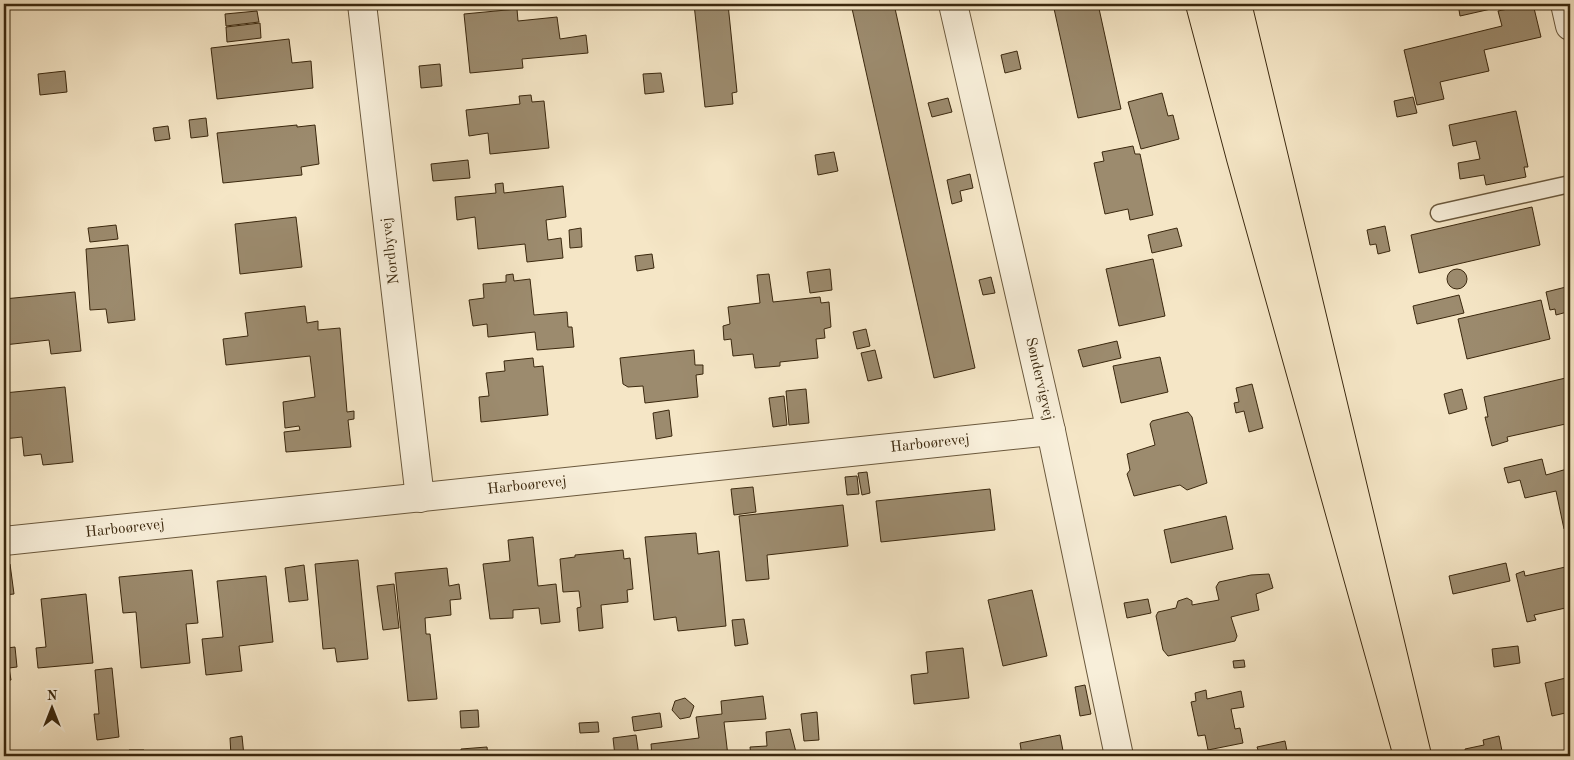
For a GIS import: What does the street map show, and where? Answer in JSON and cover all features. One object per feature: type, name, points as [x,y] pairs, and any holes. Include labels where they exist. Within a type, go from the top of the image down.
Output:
[{"type":"street","name":"Nordbyvej","points":[[362,4],[420,498]]},
{"type":"street","name":"Søndervigvej","points":[[953,4],[1051,431],[1119,756]]},
{"type":"street","points":[[1565,4],[1570,26]]},
{"type":"street","name":"Harboørevej","points":[[4,542],[1051,431]]},
{"type":"lane","points":[[1439,213],[1570,184]]},
{"type":"building","points":[[202,4],[229,4],[202,7]]},
{"type":"building","points":[[694,4],[728,4],[737,92],[732,93],[733,104],[705,107]]},
{"type":"building","points":[[851,4],[894,4],[975,368],[934,378]]},
{"type":"building","points":[[1053,4],[1098,4],[1121,109],[1078,118]]},
{"type":"building","points":[[1458,4],[1513,4],[1460,16]]},
{"type":"building","points":[[1533,4],[1541,37],[1484,50],[1489,71],[1440,82],[1444,99],[1417,105],[1404,50],[1502,26],[1498,11]]},
{"type":"building","points":[[517,9],[518,21],[557,17],[560,39],[586,35],[588,53],[522,59],[523,68],[470,73],[464,14]]},
{"type":"building","points":[[257,11],[259,22],[226,26],[225,14]]},
{"type":"building","points":[[260,23],[261,38],[227,42],[226,27]]},
{"type":"building","points":[[289,39],[292,63],[311,61],[313,88],[217,99],[211,48]]},
{"type":"building","points":[[1017,51],[1021,69],[1005,73],[1001,55]]},
{"type":"building","points":[[440,64],[442,86],[421,88],[419,66]]},
{"type":"building","points":[[65,71],[67,92],[40,95],[38,74]]},
{"type":"building","points":[[661,73],[664,92],[645,94],[643,74]]},
{"type":"building","points":[[1162,93],[1168,116],[1173,115],[1179,139],[1141,149],[1128,102]]},
{"type":"building","points":[[531,95],[532,102],[544,101],[549,148],[490,154],[488,133],[469,136],[466,110],[520,104],[519,96]]},
{"type":"building","points":[[1413,97],[1417,113],[1397,117],[1394,101]]},
{"type":"building","points":[[948,98],[952,112],[932,117],[928,103]]},
{"type":"building","points":[[1516,111],[1528,167],[1524,167],[1526,177],[1486,185],[1484,175],[1460,179],[1458,163],[1480,159],[1476,141],[1453,146],[1449,125]]},
{"type":"building","points":[[206,118],[208,136],[191,138],[189,120]]},
{"type":"building","points":[[297,125],[297,127],[315,125],[319,164],[301,167],[302,175],[223,183],[217,133]]},
{"type":"building","points":[[168,126],[170,139],[155,141],[153,128]]},
{"type":"building","points":[[1133,146],[1135,154],[1140,154],[1153,215],[1130,220],[1128,209],[1105,214],[1094,163],[1104,161],[1102,152]]},
{"type":"building","points":[[834,152],[838,171],[818,175],[815,155]]},
{"type":"building","points":[[468,160],[470,178],[433,181],[431,164]]},
{"type":"building","points":[[970,174],[973,188],[960,191],[962,201],[952,204],[947,180]]},
{"type":"building","points":[[503,183],[504,193],[563,186],[566,217],[546,220],[548,240],[561,238],[563,258],[527,262],[525,244],[478,249],[475,217],[457,220],[455,197],[496,193],[495,184]]},
{"type":"building","points":[[1532,207],[1540,245],[1419,273],[1411,235]]},
{"type":"building","points":[[296,217],[302,267],[240,274],[235,224]]},
{"type":"building","points":[[116,225],[118,239],[90,242],[88,228]]},
{"type":"building","points":[[1385,226],[1390,251],[1378,254],[1376,244],[1370,245],[1367,230]]},
{"type":"building","points":[[581,228],[582,247],[570,248],[569,230]]},
{"type":"building","points":[[1177,228],[1182,246],[1152,253],[1148,235]]},
{"type":"building","points":[[128,245],[135,320],[108,323],[106,309],[90,310],[86,249]]},
{"type":"building","points":[[652,254],[654,268],[637,271],[635,256]]},
{"type":"building","points":[[1153,259],[1165,316],[1119,326],[1106,269]]},
{"type":"building","points":[[830,269],[832,290],[810,293],[807,272]]},
{"type":"building","points":[[1457,269],[1464,272],[1467,279],[1464,286],[1457,289],[1450,286],[1447,279],[1450,272]]},
{"type":"building","points":[[513,274],[514,281],[530,279],[534,315],[567,312],[568,327],[572,327],[574,347],[537,350],[535,332],[488,337],[487,324],[473,326],[469,300],[484,298],[483,284],[506,282],[506,275]]},
{"type":"building","points":[[769,274],[773,302],[820,297],[821,303],[829,302],[831,327],[824,329],[825,338],[816,339],[818,358],[780,362],[780,366],[755,368],[753,354],[733,356],[731,339],[724,340],[723,326],[730,324],[728,307],[760,303],[757,275]]},
{"type":"building","points":[[991,277],[995,293],[983,295],[979,280]]},
{"type":"building","points":[[1570,286],[1570,305],[1566,306],[1567,312],[1556,315],[1555,309],[1550,310],[1546,292]]},
{"type":"building","points":[[75,292],[81,351],[51,354],[49,340],[4,345],[4,299]]},
{"type":"building","points":[[1459,295],[1464,313],[1417,324],[1413,306]]},
{"type":"building","points":[[1541,300],[1550,339],[1467,359],[1458,319]]},
{"type":"building","points":[[305,306],[307,323],[318,321],[318,330],[340,328],[347,412],[354,411],[354,419],[348,420],[351,447],[286,452],[284,432],[300,430],[299,426],[285,428],[283,402],[315,397],[310,356],[226,365],[223,339],[248,336],[245,313]]},
{"type":"building","points":[[866,329],[870,346],[857,349],[853,332]]},
{"type":"building","points":[[1117,341],[1121,358],[1083,367],[1078,350]]},
{"type":"building","points":[[694,350],[695,365],[703,365],[703,374],[696,375],[698,397],[645,403],[643,386],[628,387],[623,384],[620,358]]},
{"type":"building","points":[[875,350],[882,378],[868,381],[861,353]]},
{"type":"building","points":[[1160,357],[1168,392],[1121,403],[1113,366]]},
{"type":"building","points":[[533,358],[534,367],[543,366],[548,415],[481,422],[479,397],[489,396],[486,373],[505,371],[504,361]]},
{"type":"building","points":[[1570,377],[1570,423],[1507,437],[1508,441],[1492,446],[1485,417],[1488,417],[1484,397]]},
{"type":"building","points":[[1252,384],[1263,428],[1249,432],[1244,411],[1236,413],[1234,403],[1239,402],[1236,388]]},
{"type":"building","points":[[65,387],[73,462],[43,465],[41,454],[24,456],[22,437],[4,439],[4,393]]},
{"type":"building","points":[[806,389],[809,423],[789,425],[786,391]]},
{"type":"building","points":[[1462,389],[1467,409],[1449,414],[1444,394]]},
{"type":"building","points":[[784,396],[787,425],[773,427],[769,398]]},
{"type":"building","points":[[669,410],[672,436],[656,439],[653,413]]},
{"type":"building","points":[[1188,412],[1192,417],[1207,483],[1187,490],[1180,485],[1134,496],[1127,474],[1130,470],[1127,454],[1155,445],[1150,424],[1152,421]]},
{"type":"building","points":[[1542,459],[1546,475],[1567,469],[1568,476],[1570,475],[1570,527],[1564,529],[1556,491],[1525,498],[1520,480],[1508,483],[1504,468]]},
{"type":"building","points":[[867,472],[870,493],[862,495],[858,473]]},
{"type":"building","points":[[857,476],[859,494],[847,495],[845,477]]},
{"type":"building","points":[[753,487],[756,512],[734,515],[731,489]]},
{"type":"building","points":[[990,489],[995,530],[881,542],[876,501]]},
{"type":"building","points":[[843,505],[848,546],[767,555],[769,579],[746,581],[739,516]]},
{"type":"building","points":[[1226,516],[1233,549],[1171,563],[1164,530]]},
{"type":"building","points":[[696,533],[698,554],[719,551],[726,626],[678,631],[676,617],[654,620],[645,537]]},
{"type":"building","points":[[533,537],[538,586],[556,584],[560,622],[541,624],[539,608],[513,610],[513,618],[490,619],[483,564],[510,561],[508,540]]},
{"type":"building","points":[[623,550],[624,559],[630,558],[633,589],[627,590],[628,602],[601,605],[603,628],[579,631],[577,608],[581,607],[579,591],[563,592],[560,559],[575,557],[575,555]]},
{"type":"building","points":[[358,560],[368,659],[337,662],[335,648],[323,649],[315,564]]},
{"type":"building","points":[[1506,563],[1510,581],[1453,594],[1449,576]]},
{"type":"building","points":[[10,564],[14,594],[4,595],[4,565]]},
{"type":"building","points":[[304,565],[308,600],[289,602],[285,568]]},
{"type":"building","points":[[1570,566],[1570,607],[1534,615],[1536,620],[1527,622],[1516,574],[1524,571],[1525,576]]},
{"type":"building","points":[[447,568],[449,586],[459,584],[461,599],[450,600],[451,615],[425,618],[426,634],[430,634],[437,699],[408,701],[395,573]]},
{"type":"building","points":[[192,570],[198,623],[186,624],[190,663],[141,668],[136,612],[123,613],[119,577]]},
{"type":"building","points":[[1269,574],[1273,588],[1256,594],[1259,610],[1231,617],[1237,636],[1235,641],[1168,656],[1163,650],[1156,616],[1158,612],[1176,608],[1178,601],[1187,598],[1192,601],[1192,605],[1219,600],[1216,587],[1219,582],[1251,575]]},
{"type":"building","points":[[266,576],[273,642],[239,646],[242,671],[206,675],[202,639],[223,637],[217,581]]},
{"type":"building","points":[[394,584],[399,628],[383,630],[377,586]]},
{"type":"building","points":[[1032,590],[1047,656],[1003,666],[988,600]]},
{"type":"building","points":[[86,594],[93,663],[38,668],[36,648],[46,647],[41,599]]},
{"type":"building","points":[[1148,599],[1151,613],[1127,618],[1124,603]]},
{"type":"building","points":[[4,615],[7,648],[15,647],[17,667],[9,668],[11,680],[4,681]]},
{"type":"building","points":[[744,619],[748,644],[735,646],[732,620]]},
{"type":"building","points":[[1518,646],[1520,663],[1494,667],[1492,649]]},
{"type":"building","points":[[963,648],[969,698],[914,704],[911,675],[928,673],[926,652]]},
{"type":"building","points":[[1244,660],[1245,667],[1234,668],[1233,661]]},
{"type":"building","points":[[1570,661],[1570,677],[1567,662]]},
{"type":"building","points":[[112,668],[119,737],[97,740],[94,714],[99,714],[95,670]]},
{"type":"building","points":[[1570,677],[1570,712],[1552,716],[1545,683]]},
{"type":"building","points":[[1085,685],[1091,714],[1080,716],[1075,687]]},
{"type":"building","points":[[1206,690],[1207,699],[1241,691],[1244,707],[1231,709],[1235,729],[1240,728],[1243,743],[1208,750],[1205,735],[1198,736],[1191,702],[1196,701],[1195,693]]},
{"type":"building","points":[[763,696],[766,719],[724,722],[728,756],[652,756],[651,744],[699,738],[696,717],[722,714],[721,701]]},
{"type":"building","points":[[685,698],[694,706],[690,717],[680,719],[672,710],[675,701]]},
{"type":"building","points":[[478,710],[479,727],[461,728],[460,711]]},
{"type":"building","points":[[817,712],[819,740],[804,741],[801,714]]},
{"type":"building","points":[[660,713],[662,727],[634,731],[632,717]]},
{"type":"building","points":[[598,722],[599,732],[580,733],[579,723]]},
{"type":"building","points":[[790,729],[797,756],[751,756],[750,747],[767,746],[766,732]]},
{"type":"building","points":[[636,735],[639,756],[615,756],[613,738]]},
{"type":"building","points":[[1060,735],[1064,756],[1022,756],[1020,743]]},
{"type":"building","points":[[242,736],[244,756],[231,756],[230,738]]},
{"type":"building","points":[[1499,736],[1502,751],[1488,756],[1466,756],[1465,749],[1484,745],[1483,740]]},
{"type":"building","points":[[1285,741],[1288,756],[1245,756],[1259,753],[1257,747]]},
{"type":"building","points":[[487,747],[488,756],[461,756],[461,749]]},
{"type":"building","points":[[129,750],[144,750],[143,756],[129,756]]},
{"type":"tram line","points":[[1185,4],[1227,162],[1393,756]]},
{"type":"tram line","points":[[1252,4],[1432,756]]}]
